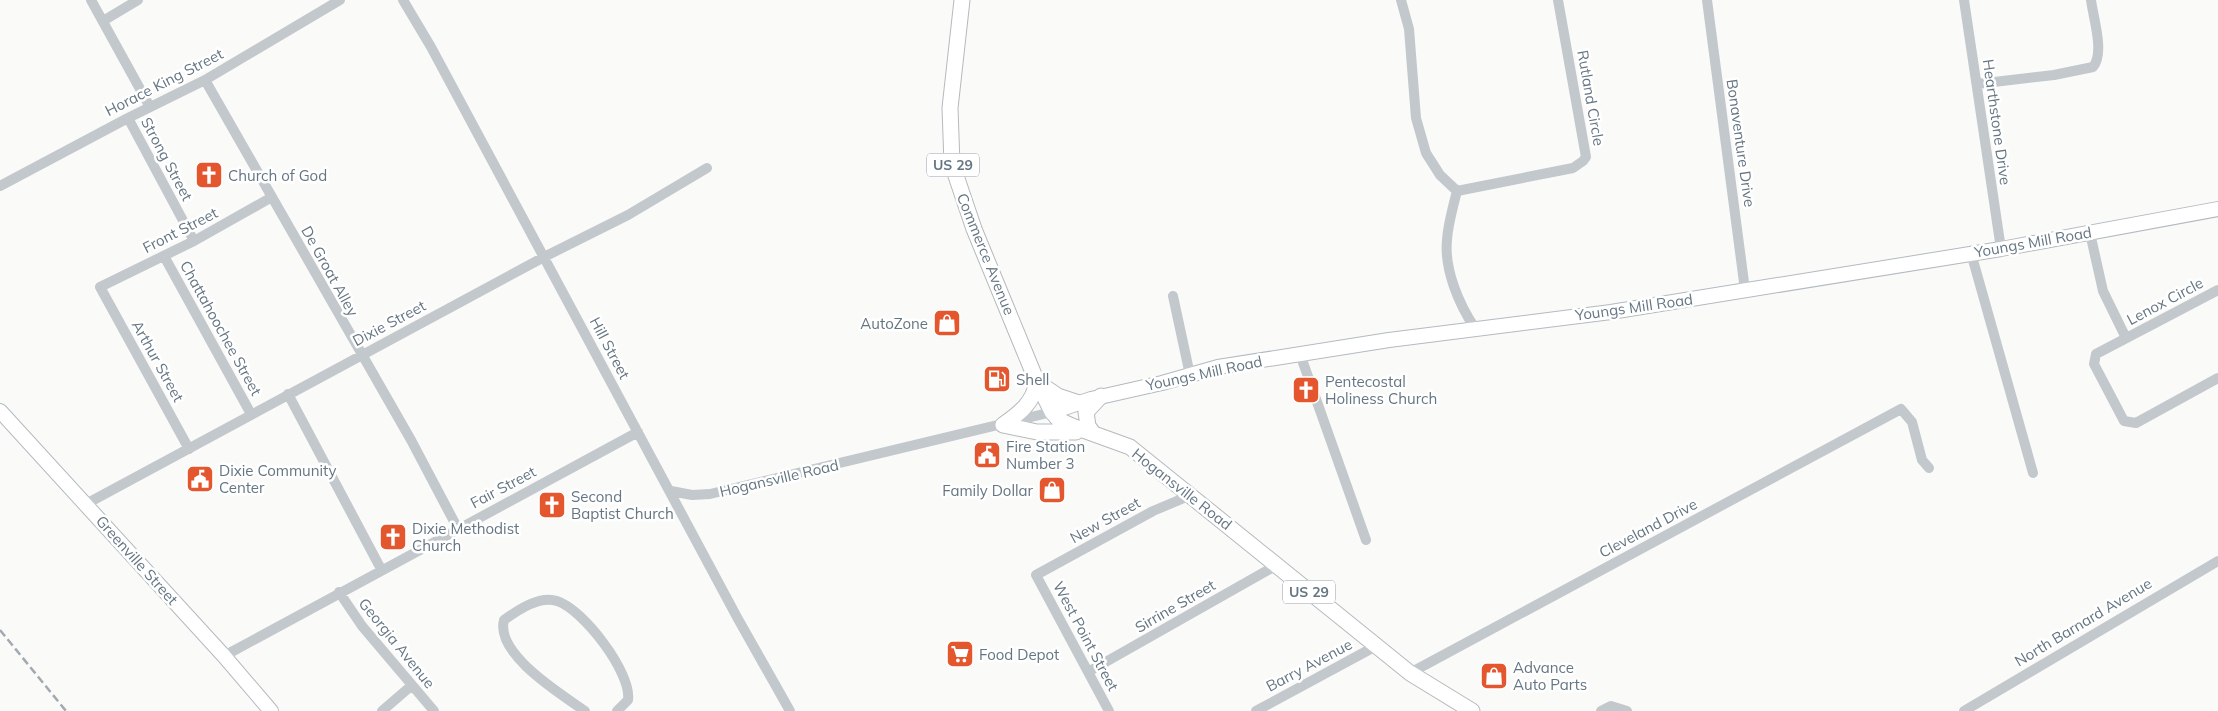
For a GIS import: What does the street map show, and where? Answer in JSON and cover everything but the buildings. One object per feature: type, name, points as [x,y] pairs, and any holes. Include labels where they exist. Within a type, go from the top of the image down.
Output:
[{"type":"main road","name":"Commerce Avenue","points":[[962,0],[950,108],[952,164],[974,229],[1037,382],[1052,412]]},
{"type":"main road","points":[[1003,425],[1029,403],[1035,393],[1037,382],[1058,396],[1079,403]]},
{"type":"main road","points":[[1093,433],[1088,426],[1086,412],[1101,396]]},
{"type":"main road","name":"Hogansville Road","points":[[1052,412],[1059,420],[1130,447],[1410,673],[1472,711]]},
{"type":"main road","points":[[1003,425],[1037,432],[1093,433]]},
{"type":"street","points":[[91,0],[150,107]]},
{"type":"street","points":[[103,21],[138,0]]},
{"type":"street","name":"Horace King Street","points":[[0,186],[128,118],[205,80],[340,0]]},
{"type":"street","name":"Hill Street","points":[[403,0],[431,46],[738,619],[790,711]]},
{"type":"street","points":[[1401,0],[1409,29],[1416,118],[1426,153],[1440,176],[1457,191],[1446,242],[1456,293],[1476,328]]},
{"type":"street","name":"Rutland Circle","points":[[1457,191],[1573,168],[1583,162],[1586,157],[1558,0]]},
{"type":"street","name":"Bonaventure Drive","points":[[1707,0],[1745,290]]},
{"type":"street","name":"Hearthstone Drive","points":[[1964,0],[2001,249]]},
{"type":"street","points":[[1977,84],[2054,75],[2093,67],[2096,63],[2098,49],[2091,0]]},
{"type":"street","name":"De Groat Alley","points":[[205,80],[410,440],[458,529]]},
{"type":"street","name":"Strong Street","points":[[128,118],[194,241]]},
{"type":"street","name":"Dixie Street","points":[[86,504],[360,355],[544,257],[628,215],[707,168]]},
{"type":"street","name":"Front Street","points":[[100,287],[194,241],[272,197]]},
{"type":"street","name":"Youngs Mill Road","points":[[1052,412],[1101,396],[1190,375],[1218,366],[1476,328],[1611,312],[2001,249],[2218,209]]},
{"type":"street","name":"Lenox Circle","points":[[2090,232],[2103,291],[2126,338]]},
{"type":"street","points":[[1971,253],[2034,472]]},
{"type":"street","name":"Chattahoochee Street","points":[[164,256],[251,414]]},
{"type":"street","name":"Arthur Street","points":[[100,287],[189,449]]},
{"type":"street","name":"Lenox Circle","points":[[2218,290],[2096,354],[2094,364],[2124,421],[2136,423],[2218,378]]},
{"type":"street","points":[[1173,296],[1190,375]]},
{"type":"street","points":[[1300,354],[1366,540]]},
{"type":"street","name":"Chattahoochee Street","points":[[288,394],[381,569]]},
{"type":"street","name":"Cleveland Drive","points":[[1410,673],[1901,409],[1912,422],[1922,460],[1929,468]]},
{"type":"street","name":"Greenville Street","points":[[0,411],[224,656],[271,711]]},
{"type":"street","name":"Hogansville Road","points":[[671,491],[692,495],[710,494],[1052,412]]},
{"type":"street","name":"Fair Street","points":[[224,656],[381,569],[638,432]]},
{"type":"street","name":"New Street","points":[[1036,575],[1152,511],[1191,495]]},
{"type":"street","name":"North Barnard Avenue","points":[[1964,711],[2218,561]]},
{"type":"street","name":"Sirrine Street","points":[[1088,672],[1277,565]]},
{"type":"street","name":"West Point Street","points":[[1036,575],[1109,711]]},
{"type":"street","name":"Georgia Avenue","points":[[339,592],[362,626],[434,711]]},
{"type":"street","points":[[585,711],[547,684],[511,650],[505,641],[504,620],[537,601],[547,600],[556,600],[583,618],[608,650],[628,686],[628,700],[618,711]]},
{"type":"street","name":"Barry Avenue","points":[[1256,711],[1376,646]]},
{"type":"street","points":[[382,711],[411,686]]},
{"type":"street","points":[[1601,711],[1612,706],[1626,711]]},
{"type":"railway","points":[[0,630],[66,711]]},
{"type":"place","name":"Church of God","points":[[209,175]]},
{"type":"place","name":"AutoZone","points":[[947,323]]},
{"type":"place","name":"Shell","points":[[997,379]]},
{"type":"place","name":"Pentecostal Holiness Church","points":[[1306,390]]},
{"type":"place","name":"Fire Station Number 3","points":[[987,455]]},
{"type":"place","name":"Dixie Community Center","points":[[200,479]]},
{"type":"place","name":"Family Dollar","points":[[1052,490]]},
{"type":"place","name":"Second Baptist Church","points":[[552,505]]},
{"type":"place","name":"Dixie Methodist Church","points":[[393,537]]},
{"type":"place","name":"Food Depot","points":[[960,654]]},
{"type":"place","name":"Advance Auto Parts","points":[[1494,676]]}]
